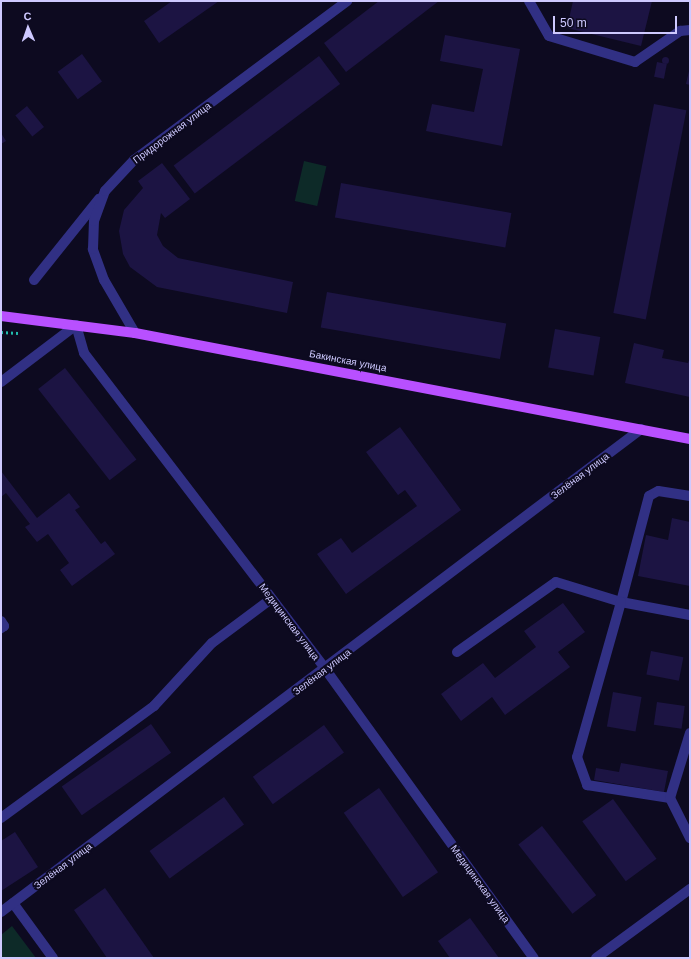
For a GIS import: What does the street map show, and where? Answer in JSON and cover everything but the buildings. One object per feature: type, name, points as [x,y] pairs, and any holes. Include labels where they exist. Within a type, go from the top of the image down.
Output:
[{"type":"main road","name":"Бакинская улица","points":[[1,316],[135,333],[690,439]]},
{"type":"street","name":"Придорожная улица","points":[[135,333],[104,280],[93,249],[94,222],[105,191],[134,160],[347,1]]},
{"type":"street","points":[[530,1],[549,36],[635,62],[687,30]]},
{"type":"street","points":[[34,280],[105,191]]},
{"type":"street","points":[[1,382],[76,325]]},
{"type":"street","name":"Медицинская улица","points":[[76,325],[84,353],[326,670],[534,958]]},
{"type":"street","name":"Зелёная улица","points":[[1,912],[326,670],[641,429]]},
{"type":"street","points":[[670,798],[587,785],[577,757],[649,496],[658,491],[690,496]]},
{"type":"street","points":[[457,652],[556,582],[621,602],[690,615]]},
{"type":"street","points":[[1,818],[154,706],[212,643],[271,599]]},
{"type":"street","points":[[1,621],[4,626],[1,628]]},
{"type":"street","points":[[690,733],[670,798],[690,838]]},
{"type":"street","points":[[596,958],[690,889]]},
{"type":"street","points":[[14,903],[53,958]]},
{"type":"green space","points":[[304,161],[326,166],[317,206],[295,201]]},
{"type":"green space","points":[[12,926],[36,958],[1,958],[1,935]]}]
